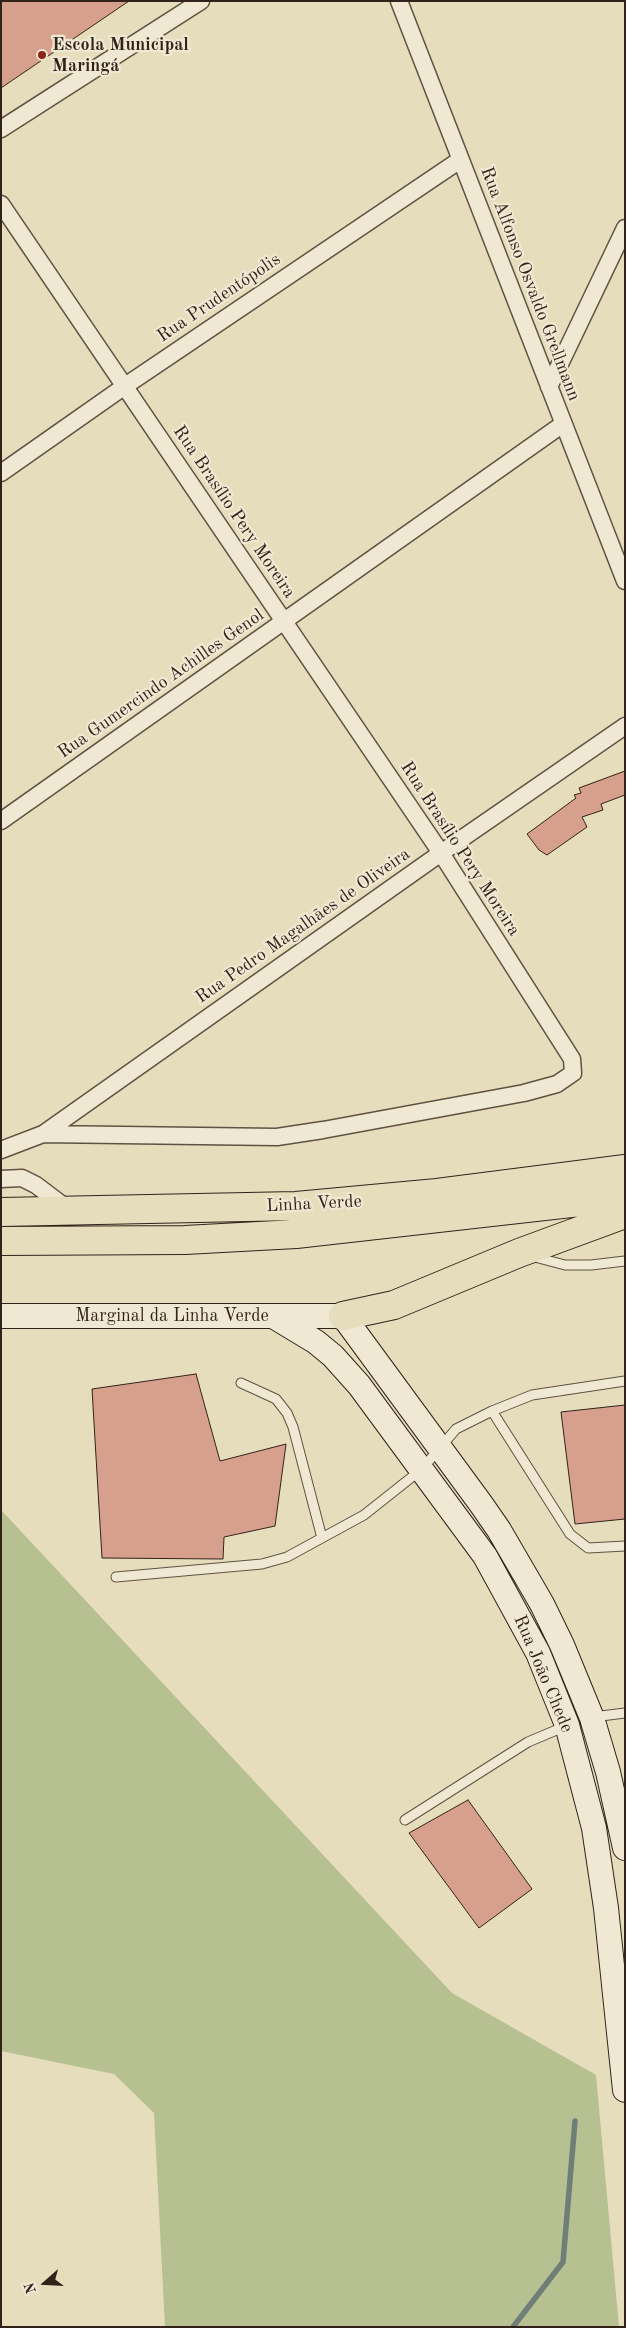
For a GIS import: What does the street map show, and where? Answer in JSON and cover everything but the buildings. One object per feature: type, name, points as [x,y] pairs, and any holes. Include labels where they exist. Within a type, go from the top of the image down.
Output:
[{"type":"highway","name":"Linha Verde","points":[[1,1212],[210,1209],[368,1201],[625,1169]]},
{"type":"highway","name":"Linha Verde","points":[[1,1241],[185,1240],[296,1234],[625,1197]]},
{"type":"highway","points":[[342,1316],[394,1305],[519,1253],[625,1214]]},
{"type":"main road","name":"Marginal da Linha Verde","points":[[1,1316],[342,1316]]},
{"type":"main road","name":"Rua João Chede","points":[[273,1316],[316,1342],[334,1356],[359,1385],[422,1468],[485,1556],[538,1653],[608,1772],[625,1848]]},
{"type":"main road","name":"Rua João Chede","points":[[342,1316],[499,1530],[542,1604],[562,1645],[579,1721],[586,1792],[601,1864],[621,2018],[625,2090]]},
{"type":"street","name":"Rua Alfonso Osvaldo Grellmann","points":[[399,1],[625,581]]},
{"type":"street","points":[[1,129],[197,2]]},
{"type":"street","name":"Rua Prudentópolis","points":[[1,473],[125,386],[460,160]]},
{"type":"street","name":"Rua Brasílio Pery Moreira","points":[[1,204],[441,853],[572,1059],[573,1073],[557,1084],[524,1093],[277,1137],[43,1134]]},
{"type":"street","points":[[549,387],[625,228]]},
{"type":"street","name":"Rua Gumercindo Achilles Genol","points":[[1,821],[564,424]]},
{"type":"street","name":"Rua Pedro Magalhães de Oliveira","points":[[1,1150],[43,1134],[441,853],[625,726]]},
{"type":"street","points":[[1,1179],[22,1178],[36,1184],[71,1212]]},
{"type":"lane","points":[[519,1253],[565,1265],[591,1265],[625,1261]]},
{"type":"lane","points":[[116,1577],[262,1564],[287,1556],[364,1515],[422,1468],[441,1449],[456,1428],[492,1411],[532,1396],[625,1381]]},
{"type":"lane","points":[[241,1383],[276,1399],[287,1413],[293,1427],[322,1538]]},
{"type":"lane","points":[[492,1411],[570,1534],[588,1548],[625,1546]]},
{"type":"lane","points":[[405,1820],[528,1742],[579,1721],[625,1713]]},
{"type":"green space","points":[[1,1510],[452,1993],[596,2075],[619,2327],[165,2327],[154,2113],[114,2074],[1,2051]]},
{"type":"waterway","points":[[513,2327],[563,2262],[575,2121]]},
{"type":"place","name":"Escola Municipal Maringá","points":[[42,55]]}]
